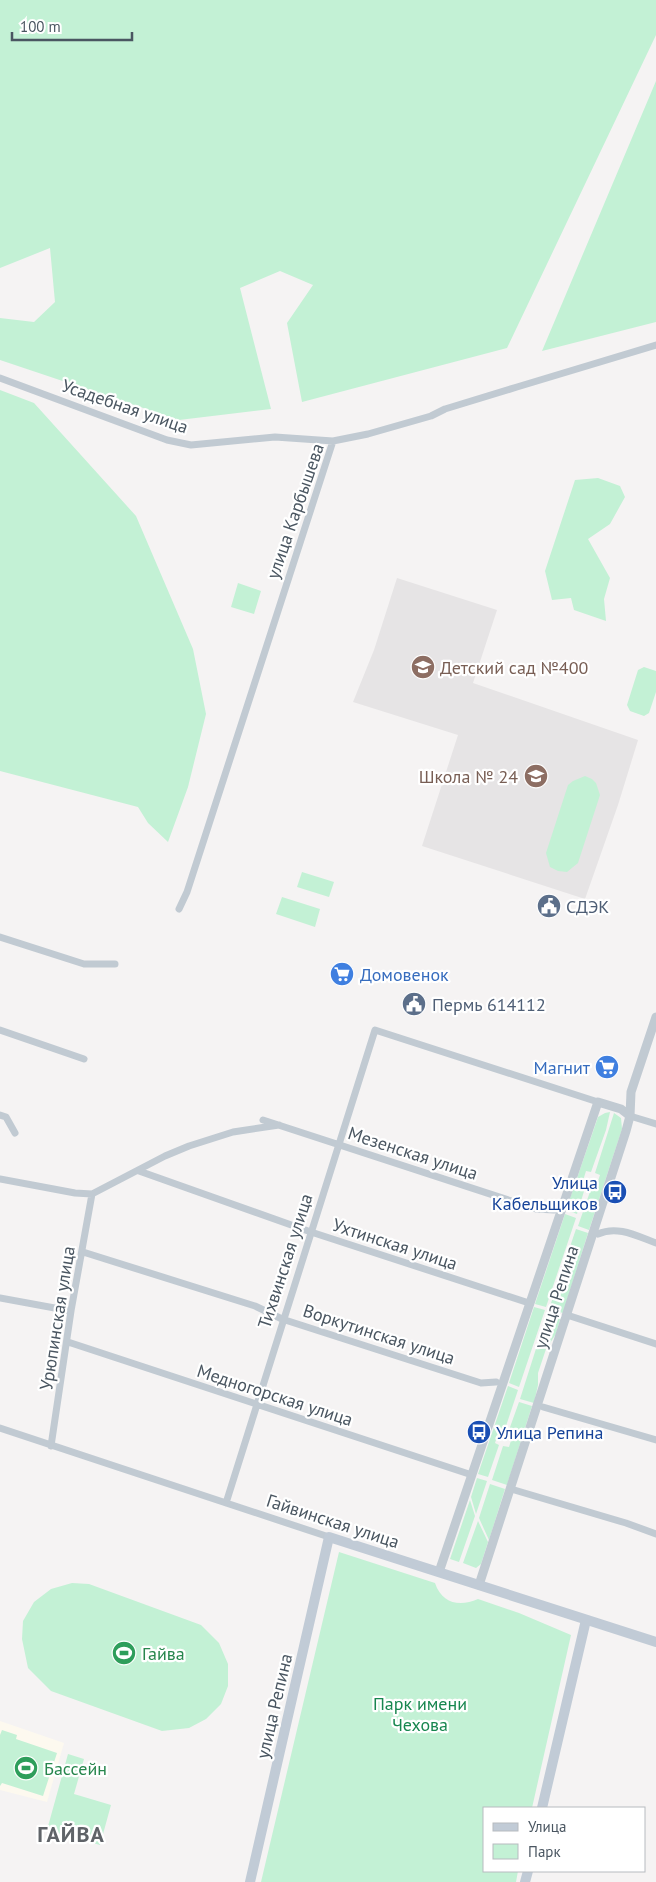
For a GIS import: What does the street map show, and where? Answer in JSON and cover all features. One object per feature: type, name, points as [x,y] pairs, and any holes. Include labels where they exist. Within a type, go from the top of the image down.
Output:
[{"type":"main road","name":"Гайвинская улица","points":[[329,1536],[656,1642]]},
{"type":"main road","name":"улица Репина","points":[[250,1882],[329,1536]]},
{"type":"main road","points":[[542,1807],[586,1620]]},
{"type":"street","name":"улица Карбышева","points":[[179,909],[188,892],[333,441],[368,434],[431,416],[445,409],[656,345]]},
{"type":"street","name":"Усадебная улица","points":[[0,378],[167,440],[191,445],[275,436],[333,441]]},
{"type":"street","points":[[0,936],[84,964],[115,964]]},
{"type":"street","name":"улица Репина","points":[[479,1585],[630,1116],[631,1092],[656,1017]]},
{"type":"street","points":[[0,1030],[84,1059]]},
{"type":"street","name":"Тихвинская улица","points":[[226,1503],[282,1319],[375,1030],[598,1102]]},
{"type":"street","points":[[613,1107],[623,1102],[631,1092]]},
{"type":"street","points":[[598,1102],[630,1116],[656,1124]]},
{"type":"street","name":"улица Репина","points":[[439,1572],[598,1102]]},
{"type":"street","points":[[0,1115],[6,1117],[15,1133]]},
{"type":"street","name":"Мезенская улица","points":[[263,1120],[536,1209],[554,1210]]},
{"type":"street","points":[[0,1179],[75,1193],[92,1194],[139,1171],[164,1156],[233,1132],[282,1125]]},
{"type":"street","name":"Ухтинская улица","points":[[139,1171],[311,1232],[529,1304]]},
{"type":"street","name":"Урюпинская улица","points":[[51,1446],[92,1194]]},
{"type":"street","points":[[598,1234],[604,1231],[620,1230],[656,1243]]},
{"type":"street","name":"Воркутинская улица","points":[[83,1252],[255,1306],[282,1319],[481,1384],[496,1382]]},
{"type":"street","points":[[0,1298],[72,1311]]},
{"type":"street","points":[[566,1315],[656,1344]]},
{"type":"street","name":"Медногорская улица","points":[[68,1342],[472,1475]]},
{"type":"street","points":[[543,1406],[656,1440]]},
{"type":"street","name":"Гайвинская улица","points":[[0,1428],[329,1536]]},
{"type":"street","points":[[510,1489],[656,1534]]},
{"type":"shaded area","name":"Школа № 24","points":[[397,578],[497,610],[473,683],[638,740],[618,805],[585,899],[422,846],[458,735],[353,702],[374,650]]},
{"type":"shaded area","name":"Бассейн","points":[[0,1721],[64,1743],[47,1802],[0,1790]]},
{"type":"green space","points":[[0,0],[656,0],[656,35],[507,348],[302,402],[287,323],[313,285],[280,271],[240,288],[271,409],[179,420],[0,360],[0,318],[34,322],[55,302],[50,248],[0,268]]},
{"type":"green space","points":[[656,81],[656,322],[542,351]]},
{"type":"green space","points":[[0,390],[34,403],[136,516],[193,649],[206,714],[188,787],[168,842],[148,823],[138,807],[0,771]]},
{"type":"green space","points":[[598,478],[620,486],[625,497],[610,524],[588,539],[610,578],[604,599],[606,621],[574,610],[571,598],[552,600],[545,571],[575,480]]},
{"type":"green space","points":[[238,583],[261,591],[254,614],[231,607]]},
{"type":"green space","points":[[644,667],[656,671],[656,692],[649,713],[644,716],[630,711],[627,705],[638,670]]},
{"type":"green space","points":[[585,776],[596,783],[600,795],[578,863],[567,872],[558,871],[550,867],[546,853],[568,785]]},
{"type":"green space","points":[[302,872],[334,882],[329,897],[297,887]]},
{"type":"green space","points":[[282,897],[320,909],[315,927],[276,914]]},
{"type":"green space","points":[[610,1112],[606,1130],[591,1172],[586,1171],[581,1187],[585,1188],[577,1214],[566,1210],[598,1117]]},
{"type":"green space","points":[[614,1113],[621,1118],[622,1129],[589,1230],[578,1226],[592,1186],[596,1187],[600,1175],[595,1173]]},
{"type":"green space","points":[[565,1214],[576,1218],[546,1307],[535,1304]]},
{"type":"green space","points":[[576,1229],[588,1233],[563,1313],[549,1309]]},
{"type":"green space","points":[[534,1307],[545,1310],[519,1387],[509,1383]]},
{"type":"green space","points":[[548,1311],[561,1316],[556,1334],[546,1349],[538,1373],[538,1385],[534,1403],[520,1399]]},
{"type":"green space","points":[[508,1386],[518,1390],[504,1432],[499,1430],[495,1443],[499,1445],[488,1477],[478,1474]]},
{"type":"green space","points":[[519,1402],[532,1406],[507,1485],[492,1480],[503,1446],[509,1447],[514,1431],[509,1430]]},
{"type":"green space","points":[[477,1478],[487,1481],[476,1514],[471,1497]]},
{"type":"green space","points":[[490,1484],[505,1489],[489,1540],[479,1518]]},
{"type":"green space","points":[[470,1500],[475,1516],[459,1562],[450,1559]]},
{"type":"green space","points":[[478,1521],[488,1542],[481,1564],[476,1568],[463,1563]]},
{"type":"green space","name":"Парк имени Чехова","points":[[339,1552],[435,1583],[442,1595],[452,1602],[465,1603],[478,1599],[519,1613],[571,1635],[532,1807],[483,1807],[483,1872],[518,1872],[516,1882],[261,1882]]},
{"type":"green space","name":"Гайва","points":[[72,1583],[89,1584],[201,1625],[219,1643],[228,1664],[228,1686],[221,1704],[206,1719],[189,1728],[162,1731],[51,1691],[28,1668],[22,1639],[23,1621],[34,1602],[51,1589]]},
{"type":"green space","name":"Бассейн","points":[[2,1730],[17,1735],[16,1739],[57,1753],[43,1796],[2,1783],[0,1786],[0,1735]]},
{"type":"green space","points":[[68,1754],[84,1759],[74,1794],[111,1805],[100,1845],[47,1830]]},
{"type":"place","name":"Детский сад №400","points":[[423,667]]},
{"type":"place","name":"Школа № 24","points":[[536,776]]},
{"type":"place","name":"СДЭК","points":[[549,906]]},
{"type":"place","name":"Домовенок","points":[[342,974]]},
{"type":"place","name":"Пермь 614112","points":[[414,1004]]},
{"type":"place","name":"Магнит","points":[[607,1067]]},
{"type":"place","name":"Улица Кабельщиков","points":[[615,1192]]},
{"type":"place","name":"Улица Репина","points":[[479,1432]]},
{"type":"place","name":"Гайва","points":[[124,1653]]},
{"type":"place","name":"Бассейн","points":[[26,1768]]},
{"type":"district","name":"ГАЙВА","points":[[71,1834]]}]
